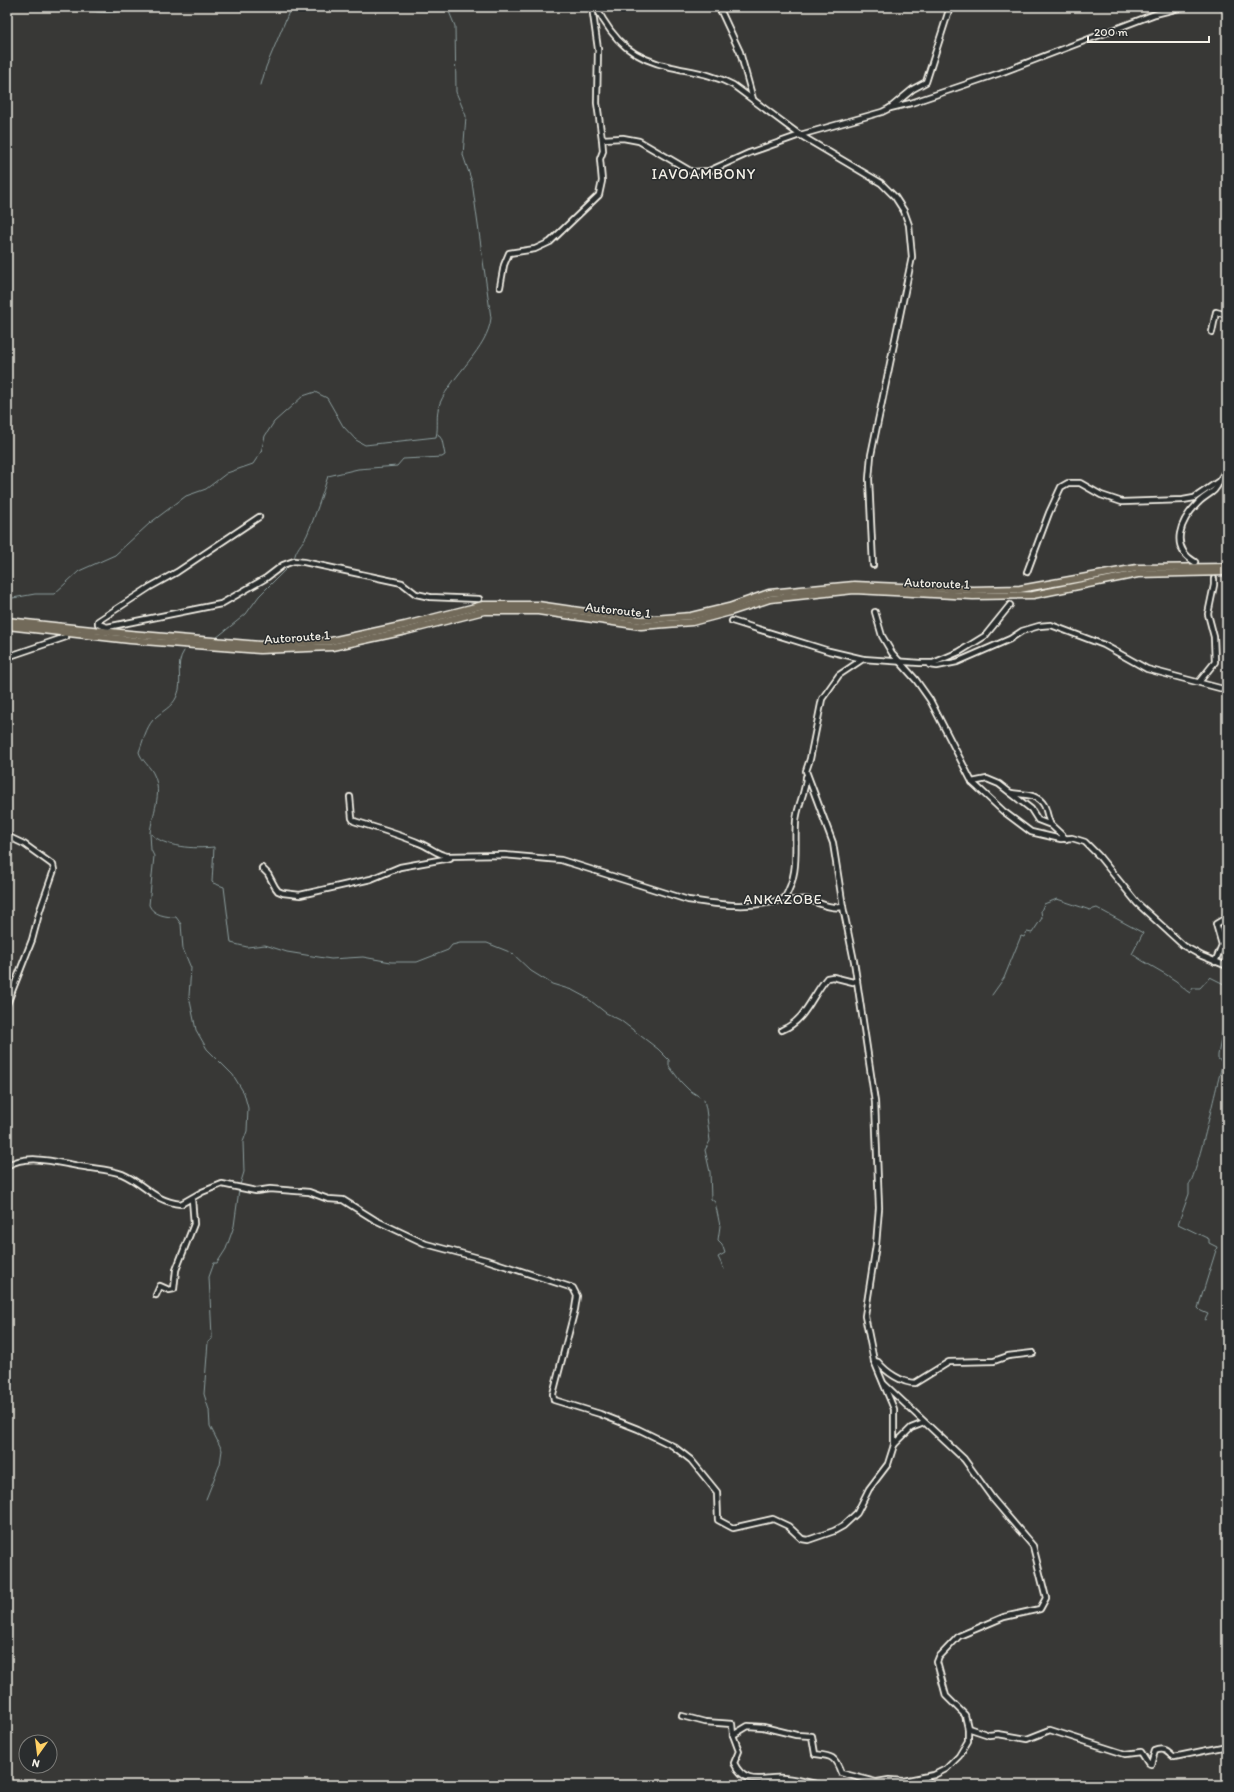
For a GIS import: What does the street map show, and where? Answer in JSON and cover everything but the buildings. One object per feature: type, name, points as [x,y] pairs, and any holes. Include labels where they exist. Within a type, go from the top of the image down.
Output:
[{"type":"main road","name":"Autoroute 1","points":[[7,621],[130,634],[260,645],[331,641],[405,625],[483,605],[538,605],[641,620],[691,616],[729,607],[769,593],[854,585],[973,590],[1020,589],[1137,568],[1227,567]]},
{"type":"main road","name":"Autoroute 1","points":[[7,626],[130,640],[260,650],[332,647],[406,631],[484,611],[538,611],[641,626],[692,622],[770,599],[854,590],[973,596],[1033,595],[1138,574],[1227,572]]},
{"type":"street","points":[[500,286],[504,265],[509,253],[535,248],[550,242],[599,195],[602,181],[600,159],[603,151],[597,103],[598,49],[592,7]]},
{"type":"street","points":[[596,7],[612,34],[626,49],[652,63],[722,79],[753,99],[777,119],[800,135],[881,183],[904,211],[909,225],[912,257],[869,468],[873,565]]},
{"type":"street","points":[[719,7],[740,52],[753,99]]},
{"type":"street","points":[[890,108],[913,89],[926,82],[950,7]]},
{"type":"street","points":[[602,139],[623,138],[640,141],[692,172],[709,171],[749,153],[800,135],[911,103],[1000,73],[1155,14],[1183,7]]},
{"type":"street","points":[[1222,7],[1227,8]]},
{"type":"street","points":[[1212,332],[1216,312],[1227,315]]},
{"type":"street","points":[[1195,562],[1186,557],[1180,548],[1179,536],[1198,502],[1216,489],[1219,481],[1227,469]]},
{"type":"street","points":[[1027,572],[1049,513],[1061,487],[1068,483],[1080,483],[1102,495],[1122,502],[1183,500],[1194,498],[1219,481]]},
{"type":"street","points":[[259,518],[177,572],[150,586],[98,621],[98,624],[107,627],[221,604],[266,578],[283,565],[294,561],[402,583],[416,594],[430,597],[479,599]]},
{"type":"street","points":[[1199,682],[1215,662],[1214,637],[1208,614],[1214,579]]},
{"type":"street","points":[[732,621],[829,651],[863,659],[933,663],[959,652],[985,636],[1010,605]]},
{"type":"street","points":[[875,612],[882,636],[930,700],[972,782],[1003,811],[1031,832],[1066,840],[1072,838],[1085,842],[1147,913],[1188,949],[1227,966]]},
{"type":"street","points":[[920,663],[937,666],[956,662],[1010,639],[1022,631],[1039,626],[1051,625],[1104,645],[1147,669],[1227,690]]},
{"type":"street","points":[[7,657],[66,637]]},
{"type":"street","points":[[784,899],[793,882],[797,848],[796,821],[806,783],[806,771],[810,759],[822,698],[839,675],[863,659]]},
{"type":"street","points":[[7,1166],[24,1161],[54,1161],[121,1174],[169,1203],[181,1204],[202,1192],[222,1184],[244,1190],[256,1191],[277,1189],[309,1192],[328,1199],[341,1199],[400,1234],[426,1244],[490,1261],[573,1288],[577,1296],[575,1309],[552,1398],[557,1402],[600,1414],[638,1429],[673,1446],[691,1460],[717,1492],[718,1520],[730,1527],[750,1525],[773,1519],[788,1526],[802,1539],[808,1540],[843,1526],[857,1513],[869,1490],[888,1464],[894,1445],[894,1409],[874,1361],[865,1316],[876,1245],[880,1191],[875,1144],[875,1102],[857,980],[832,843],[806,771]]},
{"type":"street","points":[[972,782],[987,779],[999,784],[1031,809],[1038,820],[1051,825]]},
{"type":"street","points":[[1009,792],[1035,796],[1039,799],[1045,805],[1047,818],[1051,825],[1066,840]]},
{"type":"street","points":[[350,797],[352,818],[354,821],[366,823],[422,844],[440,855],[504,855],[561,860],[688,900],[709,903],[751,906],[784,899],[789,902],[808,900],[832,907],[843,907]]},
{"type":"street","points":[[7,836],[24,844],[54,865],[54,870],[40,910],[30,947],[7,1004]]},
{"type":"street","points":[[262,868],[268,874],[278,890],[290,894],[300,895],[371,879],[400,866],[450,858],[452,856]]},
{"type":"street","points":[[1215,962],[1222,945],[1216,924],[1226,918],[1227,914]]},
{"type":"street","points":[[782,1030],[794,1024],[802,1016],[827,978],[833,977],[852,982],[857,980]]},
{"type":"street","points":[[156,1295],[160,1286],[169,1290],[174,1289],[176,1270],[194,1224],[192,1199]]},
{"type":"street","points":[[874,1361],[878,1362],[884,1370],[902,1379],[915,1383],[949,1362],[994,1361],[1008,1356],[1033,1353]]},
{"type":"street","points":[[859,1785],[880,1783],[889,1780],[903,1781],[918,1779],[934,1775],[946,1769],[963,1750],[968,1741],[968,1728],[965,1715],[946,1696],[937,1662],[939,1657],[959,1636],[1004,1617],[1040,1609],[1046,1598],[1033,1546],[993,1499],[964,1459],[882,1382]]},
{"type":"street","points":[[894,1445],[911,1428],[924,1423]]},
{"type":"street","points":[[682,1716],[706,1722],[732,1724],[733,1735],[739,1751],[734,1763],[737,1770],[744,1776],[756,1779],[782,1777],[820,1785]]},
{"type":"street","points":[[733,1735],[748,1726],[763,1727],[796,1736],[812,1736],[815,1754],[830,1756],[837,1761],[841,1773],[880,1783]]},
{"type":"street","points":[[968,1728],[990,1735],[998,1734],[1027,1739],[1050,1730],[1125,1754],[1141,1752],[1151,1764],[1155,1751],[1160,1749],[1165,1749],[1174,1757],[1227,1746]]},
{"type":"waterway","points":[[82,7],[93,11],[106,13],[124,10],[129,7]]},
{"type":"waterway","points":[[261,85],[266,67],[291,7]]},
{"type":"waterway","points":[[7,599],[35,594],[54,594],[79,571],[115,555],[150,523],[186,496],[206,489],[227,473],[253,464],[261,452],[265,436],[274,422],[303,396],[315,392],[327,398],[343,426],[356,440],[365,445],[436,437],[440,403],[453,382],[477,351],[488,329],[491,318],[472,182],[463,155],[466,116],[456,92],[455,26],[447,7]]},
{"type":"waterway","points":[[294,560],[299,546],[310,528],[328,476],[358,469],[397,466],[403,459],[442,457],[445,455],[442,440],[438,434]]},
{"type":"waterway","points":[[216,638],[246,614],[259,596],[290,565]]},
{"type":"waterway","points":[[184,651],[181,656],[179,667],[180,685],[177,696],[172,704],[156,717],[148,727],[139,752],[153,772],[157,789],[156,804],[150,833],[156,838],[172,845],[198,848],[214,847],[212,882],[224,887],[231,943],[247,947],[265,945],[287,952],[331,959],[363,957],[391,962],[417,962],[448,950],[452,945],[460,943],[487,943],[512,953],[531,971],[552,984],[572,990],[587,998],[606,1013],[620,1020],[658,1049],[669,1060],[669,1066],[681,1082],[689,1090],[700,1097]]},
{"type":"waterway","points":[[150,833],[151,850],[154,856],[149,905],[157,913],[164,916],[176,917],[181,924],[183,949],[191,968],[189,996],[196,1030],[207,1049],[233,1075],[244,1093],[248,1108],[247,1131],[243,1142],[244,1172],[240,1185]]},
{"type":"waterway","points":[[992,995],[1004,978],[1021,936],[1024,937],[1027,932],[1032,933],[1042,918],[1041,911],[1044,904],[1057,899],[1090,910],[1097,908],[1143,933],[1132,954],[1171,977],[1190,993],[1193,988],[1200,988],[1210,977],[1224,984],[1227,977]]},
{"type":"waterway","points":[[1205,1320],[1208,1314],[1198,1308],[1217,1247],[1209,1243],[1209,1239],[1178,1224],[1189,1194],[1189,1184],[1197,1166],[1223,1062],[1218,1059],[1218,1055],[1227,1008]]},
{"type":"waterway","points":[[704,1100],[710,1141],[705,1150],[710,1172],[711,1199],[715,1202],[720,1226],[718,1240],[722,1244],[725,1253],[718,1257],[724,1269]]},
{"type":"waterway","points":[[206,1499],[220,1464],[222,1450],[210,1426],[209,1410],[204,1394],[208,1342],[212,1339],[209,1277],[214,1263],[217,1263],[226,1249],[234,1226],[239,1190]]},
{"type":"district","name":"IAVOAMBONY","points":[[704,174]]},
{"type":"district","name":"ANKAZOBE","points":[[783,899]]}]
